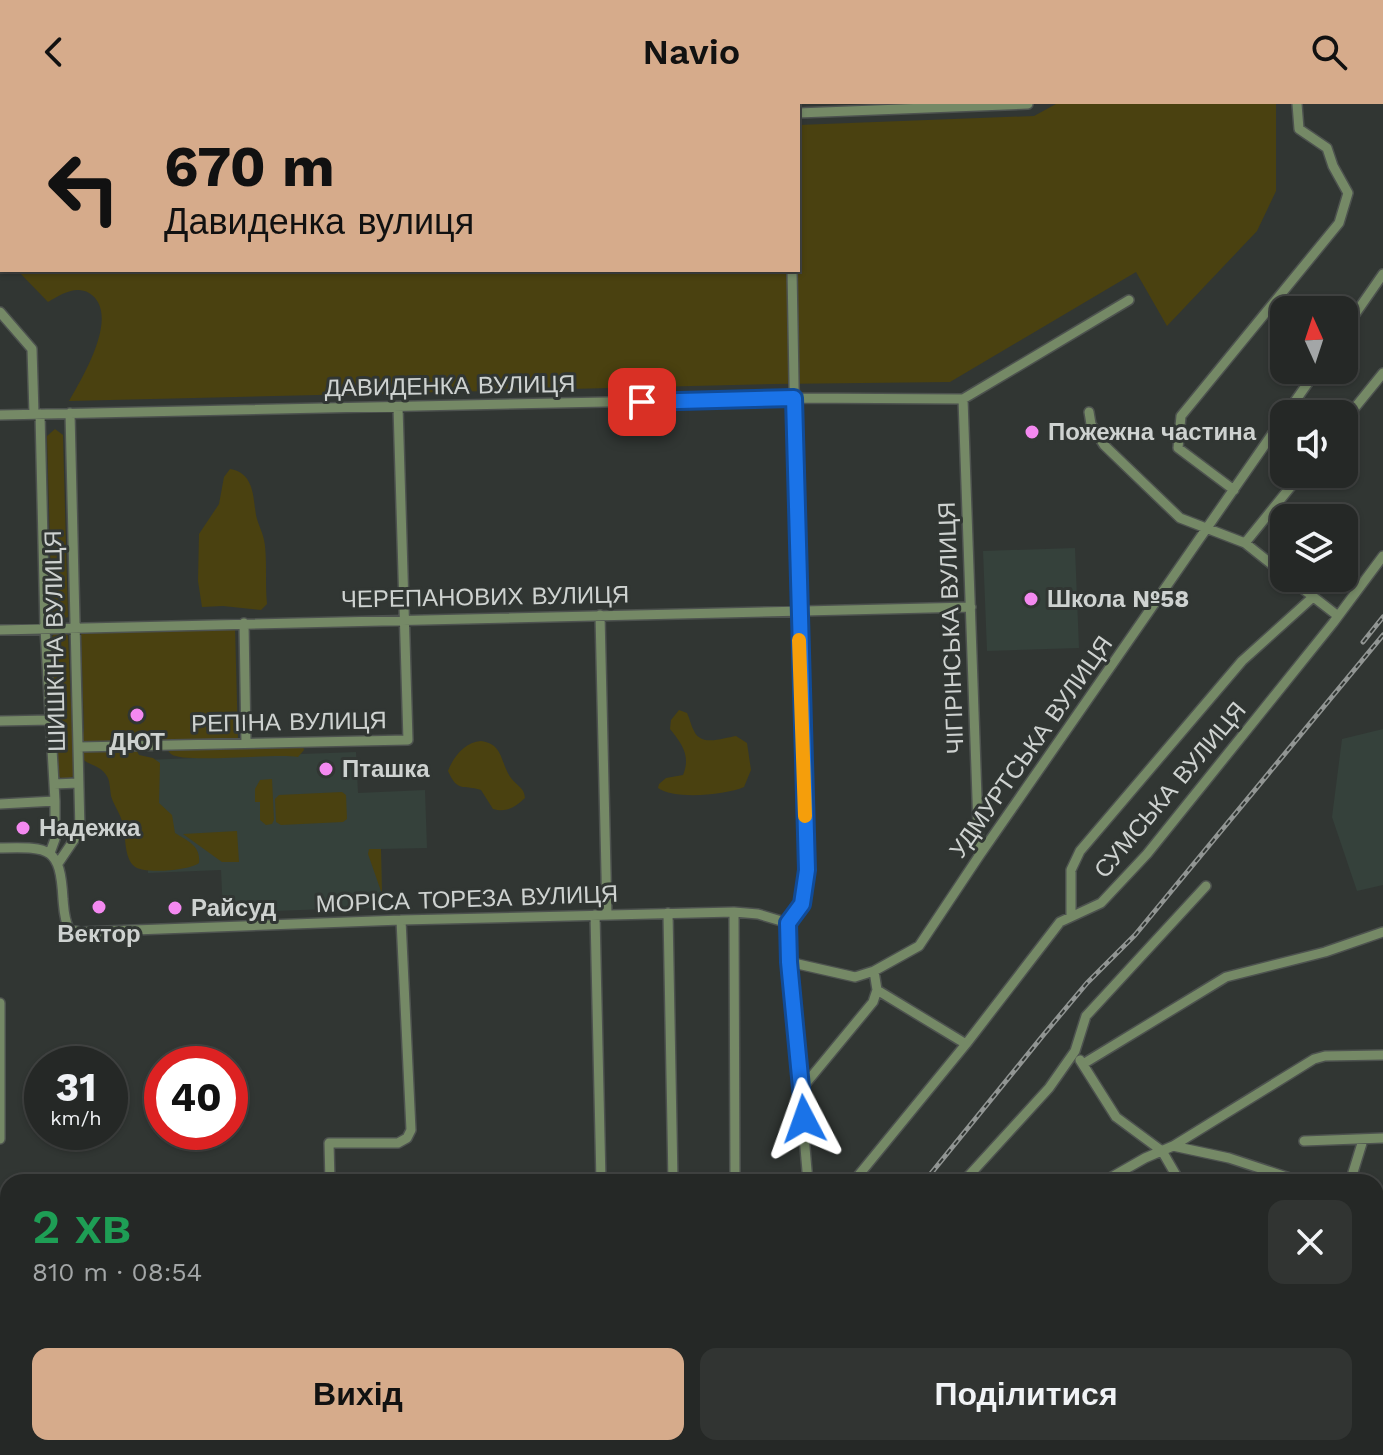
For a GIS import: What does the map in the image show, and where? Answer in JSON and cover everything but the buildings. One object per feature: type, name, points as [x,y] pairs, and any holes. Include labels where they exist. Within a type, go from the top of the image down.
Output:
[{"type":"street","points":[[800,113],[1028,104]]},
{"type":"street","points":[[1234,490],[1178,448],[1181,416],[1339,223],[1348,193],[1327,148],[1299,129],[1297,104]]},
{"type":"street","points":[[792,272],[798,610],[807,870],[802,904],[788,923],[807,1174]]},
{"type":"street","points":[[1358,310],[1383,274]]},
{"type":"street","points":[[963,399],[1129,300]]},
{"type":"street","points":[[0,312],[32,349],[55,801],[55,839],[50,853]]},
{"type":"street","points":[[1358,404],[1383,373]]},
{"type":"street","name":"ДАВИДЕНКА ВУЛИЦЯ","points":[[0,415],[794,398],[963,399]]},
{"type":"street","name":"ЧIГIРIНСЬКА ВУЛИЦЯ","points":[[963,399],[979,856]]},
{"type":"street","name":"РЕПIНА ВУЛИЦЯ","points":[[78,747],[408,740],[398,407]]},
{"type":"street","points":[[1089,412],[1091,424],[1104,445],[1180,518],[1245,543],[1270,563]]},
{"type":"street","name":"ШИШКIНА ВУЛИЦЯ","points":[[59,862],[80,831],[70,413]]},
{"type":"street","name":"УДМУРТСЬКА ВУЛИЦЯ","points":[[789,962],[855,977],[874,971],[919,946],[1270,438]]},
{"type":"street","points":[[1245,543],[1290,488]]},
{"type":"street","name":"СУМСЬКА ВУЛИЦЯ","points":[[860,1174],[1060,922],[1101,903],[1147,854],[1383,556]]},
{"type":"street","points":[[1307,592],[1338,616]]},
{"type":"street","points":[[1071,916],[1071,870],[1080,851],[1242,661],[1313,597]]},
{"type":"street","name":"ЧЕРЕПАНОВИХ ВУЛИЦЯ","points":[[0,630],[405,618],[971,607]]},
{"type":"street","points":[[600,615],[607,915]]},
{"type":"street","points":[[244,623],[246,743]]},
{"type":"street","points":[[0,721],[51,720]]},
{"type":"street","points":[[54,784],[78,783]]},
{"type":"street","points":[[0,804],[55,801]]},
{"type":"street","points":[[0,848],[35,847],[50,853],[59,862]]},
{"type":"street","name":"МОРІСА ТОРЕЗА ВУЛИЦЯ","points":[[59,862],[65,920],[69,929],[80,932],[734,912],[758,914],[788,923]]},
{"type":"street","points":[[970,1174],[1049,1088],[1075,1051],[1086,1016],[1206,886]]},
{"type":"street","points":[[734,912],[735,1174]]},
{"type":"street","points":[[668,913],[673,1174]]},
{"type":"street","points":[[595,915],[601,1174]]},
{"type":"street","points":[[330,1174],[329,1143],[398,1143],[407,1138],[411,1130],[401,920]]},
{"type":"street","points":[[1083,1064],[1226,977],[1325,952],[1383,932]]},
{"type":"street","points":[[802,1088],[873,1002],[877,990],[874,971]]},
{"type":"street","points":[[877,990],[966,1044]]},
{"type":"street","points":[[0,1003],[0,1139]]},
{"type":"street","points":[[1075,1051],[1116,1117],[1162,1151],[1175,1174]]},
{"type":"street","points":[[1118,1174],[1173,1146],[1314,1059],[1383,1055]]},
{"type":"street","points":[[1304,1141],[1383,1138]]},
{"type":"street","points":[[1352,1174],[1363,1140]]},
{"type":"street","points":[[1173,1146],[1278,1174]]},
{"type":"shaded area","points":[[1056,104],[1276,104],[1276,191],[1257,231],[1167,326],[1136,272],[950,382],[69,401],[90,362],[101,330],[102,315],[98,302],[89,293],[78,290],[48,302],[19,272],[800,272],[800,125],[1034,116]]},
{"type":"shaded area","points":[[55,429],[63,435],[68,617],[60,620],[52,618],[47,436]]},
{"type":"shaded area","points":[[230,469],[244,475],[251,486],[264,542],[267,604],[261,610],[202,607],[198,581],[199,534],[219,504],[224,477]]},
{"type":"shaded area","name":"Школа №58","points":[[1075,548],[1079,648],[987,651],[983,551]]},
{"type":"shaded area","points":[[235,627],[238,739],[225,740],[261,744],[289,739],[298,742],[304,750],[298,757],[193,758],[171,754],[164,744],[140,743],[139,755],[160,763],[159,803],[172,815],[175,833],[198,852],[199,863],[167,870],[139,869],[128,857],[122,821],[111,796],[108,778],[98,767],[83,759],[81,753],[84,730],[81,631]]},
{"type":"shaded area","points":[[55,632],[65,632],[68,636],[74,776],[66,779],[58,777],[52,637]]},
{"type":"shaded area","points":[[679,710],[687,713],[694,731],[702,739],[736,736],[747,743],[751,770],[744,787],[700,795],[676,794],[658,788],[666,778],[683,775],[685,768],[684,750],[670,729],[671,720]]},
{"type":"shaded area","points":[[1383,729],[1383,885],[1357,891],[1332,817],[1342,739]]},
{"type":"shaded area","points":[[481,741],[498,750],[507,772],[523,791],[525,798],[518,804],[502,810],[493,809],[481,790],[458,785],[452,778],[448,771],[460,751]]},
{"type":"shaded area","points":[[356,752],[358,793],[425,790],[427,848],[381,849],[382,907],[223,913],[221,870],[148,873],[143,760]]},
{"type":"shaded area","points":[[272,779],[274,820],[266,825],[260,820],[260,802],[255,802],[255,789],[260,780]]},
{"type":"shaded area","points":[[342,792],[346,795],[347,819],[343,822],[281,825],[276,822],[275,799],[279,795]]},
{"type":"shaded area","points":[[237,831],[239,862],[222,862],[183,834]]},
{"type":"shaded area","points":[[369,849],[381,849],[382,894],[368,854]]},
{"type":"railway","points":[[1363,642],[1383,617]]},
{"type":"railway","points":[[930,1174],[1045,1033],[1087,983],[1135,935],[1383,635]]},
{"type":"slow traffic","points":[[799,640],[805,816]]},
{"type":"place","name":"Пожежна частина","points":[[1032,432]]},
{"type":"place","name":"Школа №58","points":[[1031,599]]},
{"type":"place","name":"ДЮТ","points":[[137,715]]},
{"type":"place","name":"Пташка","points":[[326,769]]},
{"type":"place","name":"Надежка","points":[[23,828]]},
{"type":"place","name":"Вектор","points":[[99,907]]},
{"type":"place","name":"Райсуд","points":[[175,908]]},
{"type":"route","points":[[642,402],[794,398],[807,870],[802,904],[788,923],[804,1119]]}]
